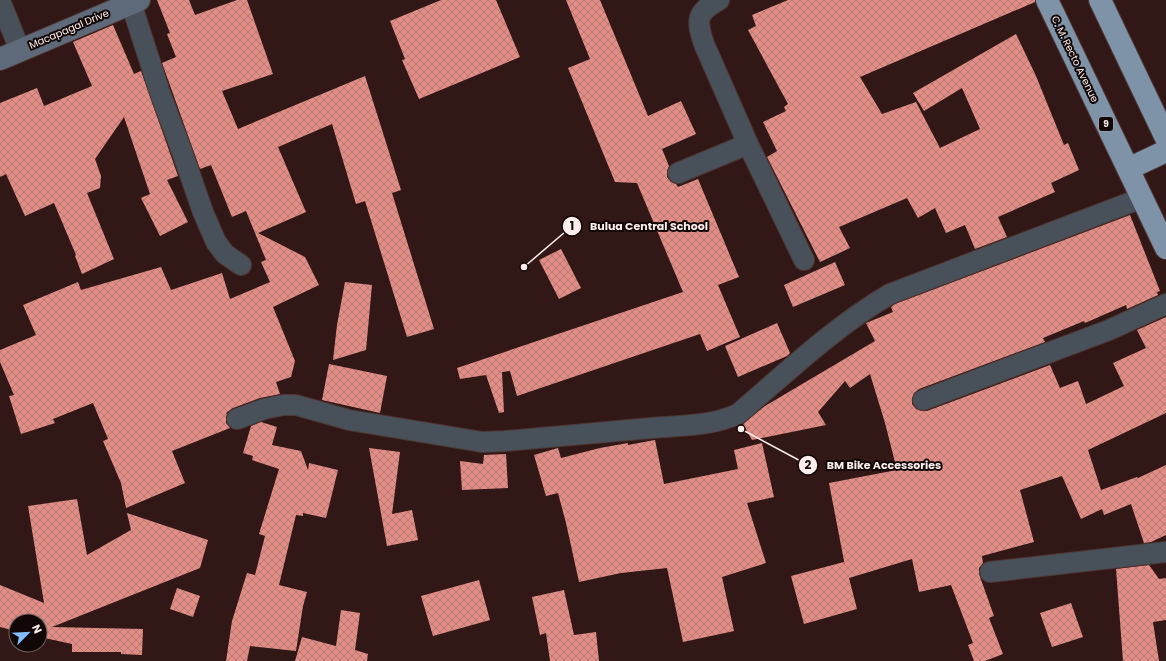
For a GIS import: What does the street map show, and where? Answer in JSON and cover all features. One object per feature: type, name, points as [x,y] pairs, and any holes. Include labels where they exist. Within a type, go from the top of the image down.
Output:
[{"type":"highway","name":"C. M. Recto Avenue","points":[[1047,0],[1166,248]]},
{"type":"highway","points":[[1100,0],[1166,138]]},
{"type":"highway","points":[[1128,169],[1166,151]]},
{"type":"main road","name":"Macapagal Drive","points":[[0,58],[135,2]]},
{"type":"street","points":[[719,0],[702,11],[699,21],[700,30],[748,144],[804,260]]},
{"type":"street","points":[[0,1],[20,50]]},
{"type":"street","points":[[135,2],[160,93],[202,212],[216,242],[225,254],[241,265]]},
{"type":"street","points":[[678,173],[748,144]]},
{"type":"street","points":[[237,419],[283,405],[296,405],[349,420],[482,442],[705,424],[723,421],[738,414],[817,346],[871,305],[890,294],[1142,198]]},
{"type":"street","points":[[923,400],[1109,330],[1166,304]]},
{"type":"street","points":[[990,572],[1166,552]]},
{"type":"building","points":[[157,0],[189,0],[195,15],[237,0],[247,0],[273,74],[222,91],[238,129],[365,76],[401,190],[392,193],[434,329],[407,337],[365,201],[356,204],[332,124],[278,147],[306,212],[258,233],[305,257],[319,285],[273,307],[295,361],[291,377],[276,382],[280,394],[260,398],[233,408],[226,413],[226,423],[230,428],[172,451],[185,483],[126,508],[121,483],[103,441],[108,439],[93,403],[53,419],[55,423],[21,434],[9,396],[14,395],[0,362],[0,350],[36,335],[23,305],[78,282],[81,290],[161,267],[171,290],[222,273],[230,299],[270,282],[261,262],[266,260],[246,211],[232,217],[211,165],[200,169],[162,63],[176,57],[167,34],[170,33]]},
{"type":"building","points":[[441,0],[496,0],[520,57],[419,99],[402,60],[405,59],[390,21]]},
{"type":"building","points":[[566,0],[600,0],[648,116],[681,101],[696,134],[662,149],[669,166],[667,177],[678,187],[698,179],[739,277],[718,285],[740,337],[707,351],[700,334],[517,396],[510,371],[502,372],[504,412],[499,413],[486,375],[460,379],[457,368],[683,292],[637,183],[615,182],[568,68],[590,59]]},
{"type":"building","points":[[788,0],[1035,0],[1035,2],[860,77],[882,114],[916,102],[940,148],[980,129],[962,88],[924,111],[913,93],[1016,34],[1036,76],[1064,145],[1068,143],[1079,170],[1051,183],[1055,192],[998,217],[1007,237],[975,249],[965,225],[946,233],[935,208],[918,218],[907,198],[839,227],[850,248],[820,262],[767,157],[777,151],[763,122],[786,111],[784,107],[788,104],[748,30],[756,26],[752,15]]},
{"type":"building","points":[[113,25],[134,74],[141,71],[178,176],[167,180],[188,222],[160,236],[141,198],[150,194],[124,117],[95,159],[101,176],[100,188],[87,193],[114,259],[82,274],[75,256],[76,255],[54,203],[25,216],[6,174],[0,177],[0,103],[37,88],[44,106],[92,86],[73,42]]},
{"type":"building","points":[[1130,215],[1160,291],[1157,292],[1158,295],[1127,309],[1126,305],[1085,323],[1084,321],[1043,338],[1045,342],[919,389],[914,393],[912,404],[916,409],[927,411],[1050,365],[1060,388],[1078,381],[1086,404],[1124,386],[1113,363],[1146,348],[1137,330],[1166,317],[1166,413],[1088,450],[1101,490],[1137,477],[1138,478],[1166,465],[1166,535],[1151,542],[1144,543],[1131,504],[1104,515],[1102,509],[1081,519],[1062,476],[1020,490],[1034,542],[982,556],[983,563],[979,568],[979,574],[994,616],[989,618],[1003,654],[985,661],[974,661],[968,645],[973,643],[951,585],[919,592],[912,559],[849,578],[857,609],[804,624],[791,576],[844,562],[845,566],[829,483],[897,470],[870,374],[850,388],[845,381],[818,412],[826,425],[752,440],[743,424],[765,406],[875,341],[866,323],[893,312],[891,307],[895,304]]},
{"type":"building","points":[[561,249],[581,288],[559,299],[539,260]]},
{"type":"building","points":[[835,262],[845,285],[793,307],[784,285]]},
{"type":"building","points":[[345,282],[372,285],[366,350],[333,360],[337,325]]},
{"type":"building","points":[[777,323],[790,353],[787,356],[738,377],[725,346]]},
{"type":"building","points":[[329,364],[387,376],[380,413],[322,400]]},
{"type":"building","points":[[261,422],[277,427],[272,445],[301,451],[308,470],[309,463],[338,470],[326,518],[303,513],[303,516],[296,515],[279,585],[307,592],[303,606],[296,651],[250,646],[247,661],[226,661],[232,621],[247,573],[255,575],[265,536],[259,534],[279,469],[252,460],[253,456],[243,453],[251,426]]},
{"type":"building","points":[[655,440],[664,484],[738,469],[734,450],[762,443],[774,497],[747,503],[766,563],[722,577],[734,631],[683,642],[667,568],[621,573],[579,582],[558,493],[546,496],[534,455],[558,448],[561,458],[600,448]]},
{"type":"building","points":[[369,448],[400,452],[392,514],[412,510],[418,540],[387,546]]},
{"type":"building","points":[[506,454],[508,488],[462,490],[460,461],[483,464],[484,455]]},
{"type":"building","points":[[77,499],[87,555],[131,530],[127,513],[208,540],[200,568],[52,627],[143,629],[142,655],[121,654],[121,652],[72,652],[72,644],[48,639],[48,613],[8,613],[8,629],[0,627],[0,585],[44,603],[28,506]]},
{"type":"building","points":[[1149,565],[1159,579],[1166,578],[1166,620],[1153,622],[1159,661],[1123,661],[1116,569]]},
{"type":"building","points":[[479,580],[490,620],[433,636],[421,596]]},
{"type":"building","points":[[177,588],[200,596],[193,617],[170,609]]},
{"type":"building","points":[[564,590],[574,635],[596,632],[599,661],[550,661],[546,633],[540,635],[532,597]]},
{"type":"building","points":[[1071,603],[1083,637],[1052,647],[1040,613]]},
{"type":"building","points":[[341,610],[360,613],[355,650],[368,654],[367,661],[295,661],[302,637],[336,646]]},
{"type":"place","name":"Bulua Central School","points":[[524,267]]},
{"type":"place","name":"BM Bike Accessories","points":[[741,429]]}]
